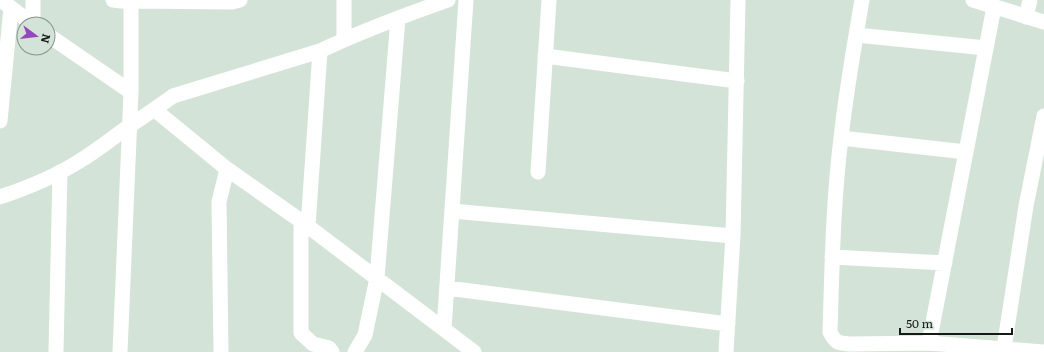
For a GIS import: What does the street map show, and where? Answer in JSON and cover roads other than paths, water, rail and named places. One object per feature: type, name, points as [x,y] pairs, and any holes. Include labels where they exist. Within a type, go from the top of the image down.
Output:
[{"type":"street","points":[[32,16],[33,0]]},
{"type":"street","points":[[113,0],[232,2],[240,0]]},
{"type":"street","points":[[344,0],[344,40]]},
{"type":"street","points":[[0,197],[41,181],[77,163],[173,96],[320,51],[398,18],[448,0]]},
{"type":"street","points":[[444,329],[466,0]]},
{"type":"street","points":[[538,172],[549,0]]},
{"type":"street","points":[[726,352],[733,236],[738,0]]},
{"type":"street","points":[[862,0],[841,138],[832,257],[830,332],[834,340],[838,343],[851,344],[929,343],[1043,352]]},
{"type":"street","points":[[973,0],[1044,22]]},
{"type":"street","points":[[1026,17],[1030,0]]},
{"type":"street","points":[[120,352],[129,126],[131,1]]},
{"type":"street","points":[[6,4],[22,16]]},
{"type":"street","points":[[0,121],[6,4]]},
{"type":"street","points":[[929,343],[994,7]]},
{"type":"street","points":[[355,352],[365,335],[377,278],[398,18]]},
{"type":"street","points":[[856,35],[986,48]]},
{"type":"street","points":[[56,41],[130,92]]},
{"type":"street","points":[[320,51],[304,224],[301,333],[313,344],[329,348],[332,352]]},
{"type":"street","points":[[545,56],[737,81]]},
{"type":"street","points":[[155,110],[226,170],[304,224],[474,352]]},
{"type":"street","points":[[1004,348],[1026,206],[1044,116]]},
{"type":"street","points":[[841,138],[966,152]]},
{"type":"street","points":[[221,352],[219,202],[226,170]]},
{"type":"street","points":[[56,352],[60,172]]},
{"type":"street","points":[[452,211],[733,236]]},
{"type":"street","points":[[832,257],[945,263]]},
{"type":"street","points":[[447,288],[728,324]]}]
